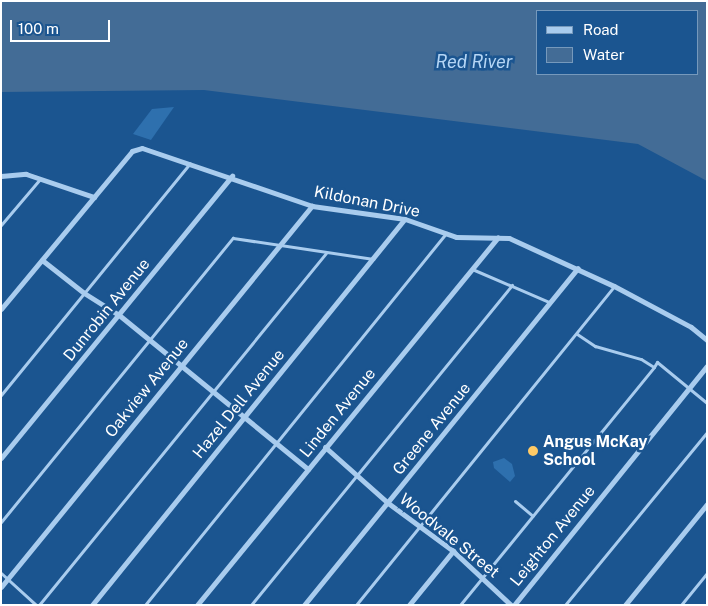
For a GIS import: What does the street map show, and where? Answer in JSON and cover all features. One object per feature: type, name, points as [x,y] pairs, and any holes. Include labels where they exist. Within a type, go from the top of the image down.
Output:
[{"type":"street","name":"Kildonan Drive","points":[[1,309],[132,151],[142,148],[232,176],[312,206],[405,219],[456,237],[509,238],[614,286],[691,327],[707,340]]},
{"type":"street","points":[[1,176],[26,174],[94,197]]},
{"type":"street","name":"Dunrobin Avenue","points":[[1,458],[232,176]]},
{"type":"street","name":"Oakview Avenue","points":[[1,587],[312,206]]},
{"type":"street","name":"Hazel Dell Avenue","points":[[92,605],[405,219]]},
{"type":"street","name":"Linden Avenue","points":[[197,605],[498,237]]},
{"type":"street","points":[[42,260],[84,293],[119,315],[212,393],[308,469]]},
{"type":"street","name":"Greene Avenue","points":[[304,605],[578,268]]},
{"type":"street","name":"Leighton Avenue","points":[[512,605],[707,366]]},
{"type":"street","name":"Woodvale Street","points":[[325,447],[388,503],[452,551],[512,605]]},
{"type":"street","points":[[625,605],[707,504]]},
{"type":"street","points":[[408,605],[452,551]]},
{"type":"lane","points":[[1,395],[191,163]]},
{"type":"lane","points":[[1,225],[40,178]]},
{"type":"lane","points":[[145,605],[446,233]]},
{"type":"lane","points":[[1,522],[234,238],[279,247],[374,259]]},
{"type":"lane","points":[[1,573],[38,605],[326,252]]},
{"type":"lane","points":[[472,269],[549,302]]},
{"type":"lane","points":[[251,605],[512,285]]},
{"type":"lane","points":[[356,605],[614,286]]},
{"type":"lane","points":[[577,334],[595,346],[632,356],[654,367]]},
{"type":"lane","points":[[460,605],[657,362],[707,403]]},
{"type":"lane","points":[[565,605],[707,432]]},
{"type":"lane","points":[[515,501],[533,516]]},
{"type":"lane","points":[[681,605],[707,573]]},
{"type":"shaded area","points":[[174,107],[151,140],[133,134],[152,109]]},
{"type":"shaded area","points":[[504,458],[512,464],[515,476],[510,482],[494,468],[493,462]]},
{"type":"water","name":"Red River","points":[[1,1],[707,1],[707,181],[638,144],[204,90],[1,92]]},
{"type":"place","name":"Angus McKay School","points":[[533,451]]}]
